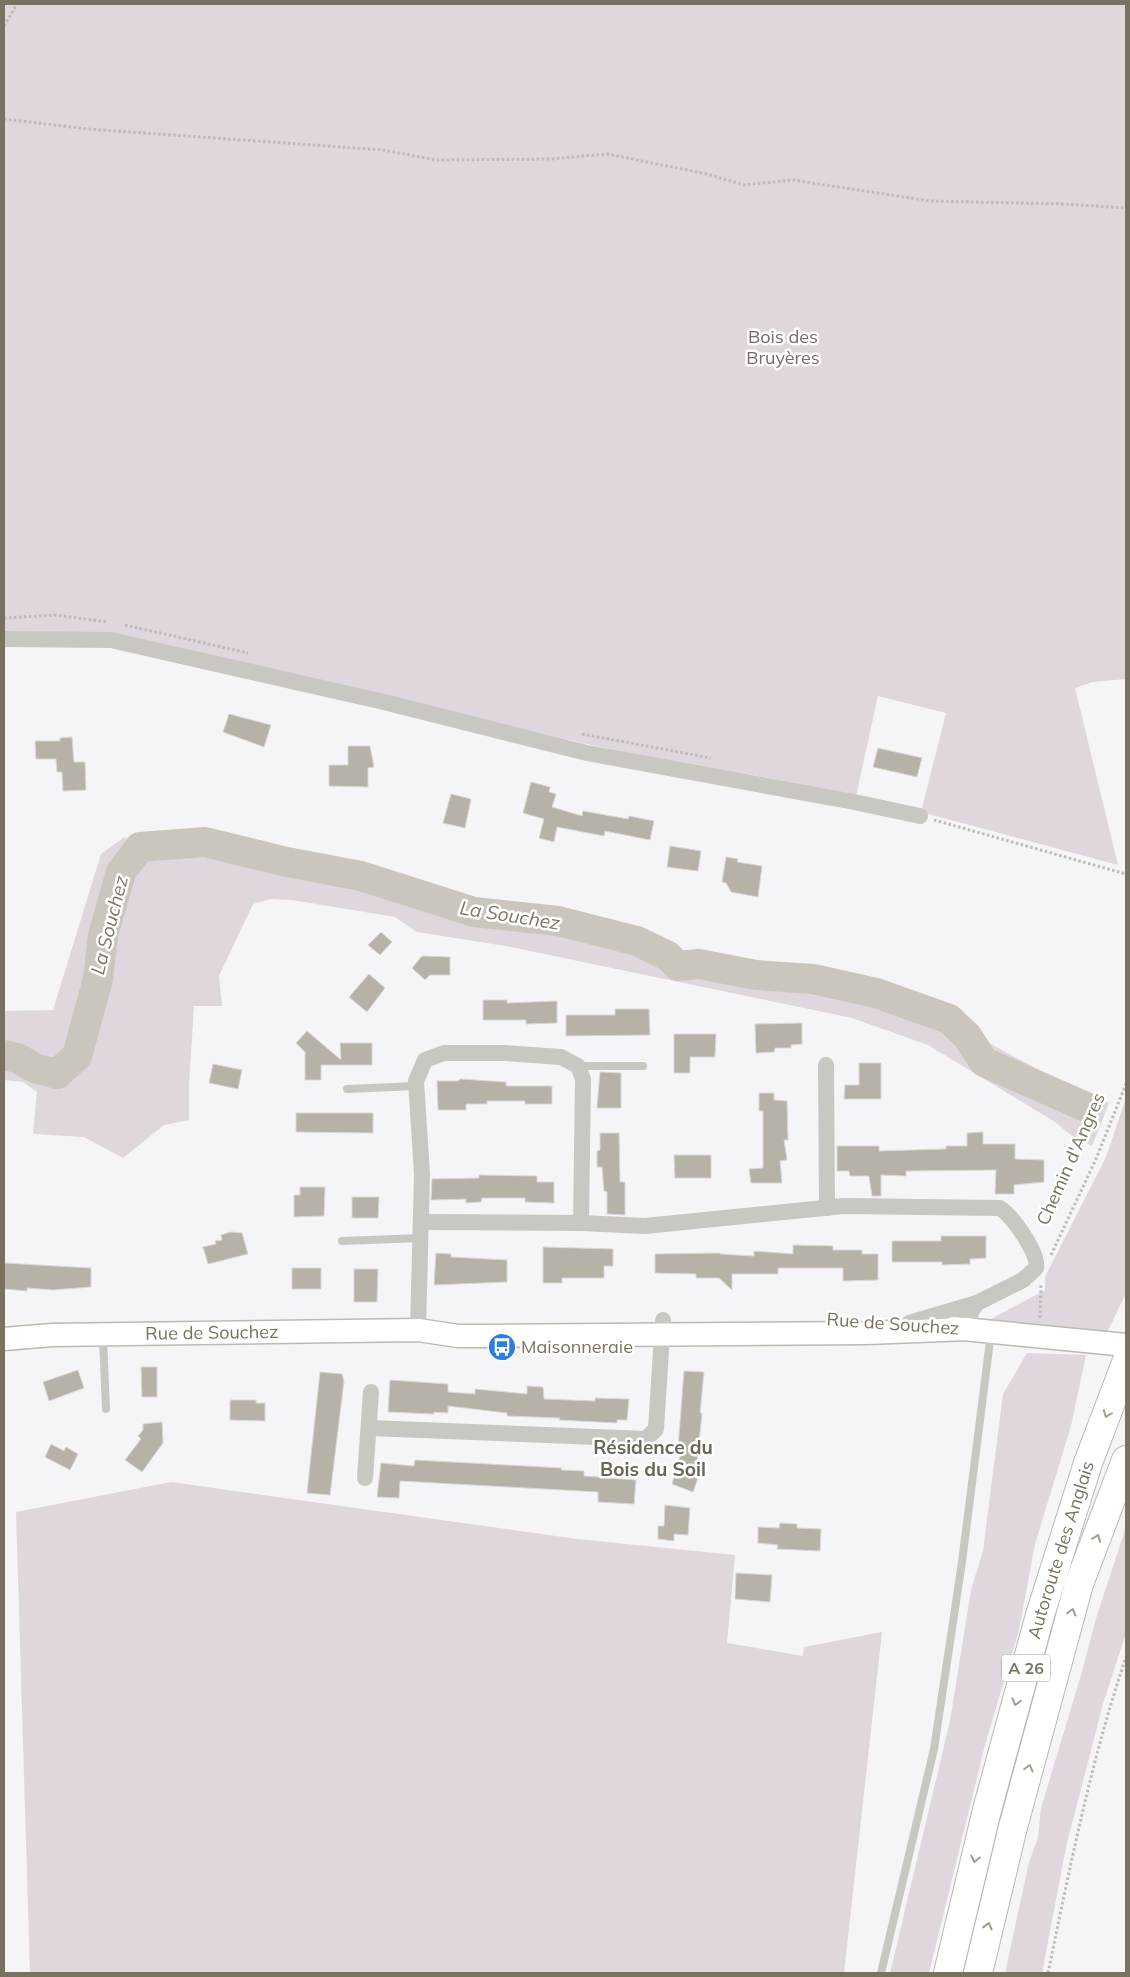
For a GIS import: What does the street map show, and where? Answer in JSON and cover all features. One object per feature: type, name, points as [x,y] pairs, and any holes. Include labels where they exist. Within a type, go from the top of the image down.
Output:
[{"type":"highway","name":"Autoroute des Anglais","points":[[948,1973],[987,1810],[1040,1615],[1088,1463],[1126,1359]]},
{"type":"highway","name":"Autoroute des Anglais","points":[[978,1973],[1013,1827],[1080,1584],[1126,1460]]},
{"type":"main road","name":"Rue de Souchez","points":[[663,1327],[871,1319],[968,1329]]},
{"type":"main road","name":"Rue de Souchez","points":[[4,1339],[52,1335],[418,1330],[457,1323],[663,1327],[866,1334],[968,1329]]},
{"type":"main road","points":[[968,1329],[992,1331],[1126,1359]]},
{"type":"street","points":[[4,639],[111,640],[384,702],[587,753],[845,800],[920,816]]},
{"type":"street","points":[[418,1330],[422,1174],[416,1081],[425,1060],[444,1053],[505,1053],[562,1057],[578,1066],[583,1079],[581,1223]]},
{"type":"street","points":[[826,1064],[828,1208]]},
{"type":"street","points":[[421,1230],[581,1223],[645,1226],[828,1208],[1000,1208],[1008,1215],[1036,1257],[1036,1268],[1031,1274],[977,1303],[909,1322]]},
{"type":"street","points":[[968,1329],[971,1312],[977,1303]]},
{"type":"street","points":[[369,1428],[646,1439],[656,1429],[663,1327]]},
{"type":"street","points":[[365,1478],[371,1392]]},
{"type":"lane","points":[[578,1066],[644,1066]]},
{"type":"lane","points":[[347,1090],[416,1086]]},
{"type":"lane","points":[[342,1241],[421,1230]]},
{"type":"lane","points":[[881,1973],[934,1749],[962,1562],[992,1331]]},
{"type":"lane","points":[[103,1335],[106,1409]]},
{"type":"path","points":[[4,26],[17,4]]},
{"type":"path","points":[[4,119],[88,129],[383,150],[436,160],[551,159],[607,154],[708,174],[744,185],[793,180],[930,201],[1065,204],[1126,208]]},
{"type":"path","points":[[920,816],[1126,874]]},
{"type":"path","name":"Chemin d'Angres","points":[[1052,1251],[1096,1160],[1126,1084]]},
{"type":"path","points":[[1048,1973],[1078,1832],[1108,1713],[1126,1657]]},
{"type":"green space","name":"Bois des Bruyères","points":[[4,4],[1126,4],[1126,679],[1093,682],[1075,688],[1118,865],[921,812],[946,713],[878,696],[856,796],[753,775],[643,757],[198,654],[4,633]]},
{"type":"green space","points":[[216,831],[253,842],[349,860],[415,880],[439,895],[453,900],[501,901],[529,911],[581,920],[681,955],[759,966],[837,973],[884,982],[970,1018],[987,1042],[1080,1092],[1109,1103],[1092,1146],[1072,1136],[1055,1122],[928,1045],[852,1018],[511,947],[417,932],[395,917],[292,900],[271,899],[253,904],[219,976],[222,1006],[194,1006],[189,1085],[189,1120],[164,1125],[123,1158],[84,1137],[33,1134],[37,1092],[23,1082],[4,1080],[4,1011],[53,1010],[101,854],[123,838]]},
{"type":"green space","points":[[1126,1098],[1126,1293],[1105,1337],[991,1319],[1045,1290],[1045,1277],[1106,1157]]},
{"type":"green space","points":[[1027,1353],[1086,1355],[1071,1426],[1035,1544],[1019,1630],[985,1745],[929,1973],[890,1973],[950,1721],[971,1590],[983,1551],[1003,1394]]},
{"type":"green space","points":[[171,1482],[577,1539],[735,1555],[727,1643],[803,1656],[804,1647],[882,1632],[844,1973],[30,1973],[16,1512]]},
{"type":"green space","points":[[1126,1527],[1126,1633],[1103,1704],[1066,1847],[1042,1973],[1005,1973],[1029,1862],[1038,1838],[1041,1808],[1097,1615]]},
{"type":"building","points":[[229,714],[271,725],[264,747],[223,732]]},
{"type":"building","points":[[72,737],[74,762],[85,762],[86,790],[63,791],[62,772],[57,772],[56,759],[36,759],[35,741],[60,741],[60,738]]},
{"type":"building","points":[[348,746],[370,746],[374,767],[368,768],[368,787],[329,786],[329,765],[348,765]]},
{"type":"building","points":[[878,748],[922,758],[917,777],[873,767]]},
{"type":"building","points":[[531,782],[550,787],[549,792],[556,794],[552,807],[582,816],[583,811],[628,819],[629,816],[654,821],[650,840],[605,831],[604,836],[557,827],[554,842],[539,838],[544,819],[523,813]]},
{"type":"building","points":[[451,794],[471,799],[465,828],[443,823]]},
{"type":"building","points":[[670,846],[701,851],[698,871],[667,867]]},
{"type":"building","points":[[726,857],[738,859],[737,862],[762,866],[758,897],[731,892],[726,883],[722,882]]},
{"type":"building","points":[[381,932],[392,942],[380,955],[368,945]]},
{"type":"building","points":[[422,956],[450,957],[450,975],[430,975],[425,980],[412,968]]},
{"type":"building","points":[[369,974],[385,988],[367,1012],[349,997]]},
{"type":"building","points":[[483,1000],[507,1000],[507,1003],[557,1001],[557,1023],[526,1024],[526,1020],[483,1020]]},
{"type":"building","points":[[615,1009],[649,1009],[650,1035],[566,1036],[566,1015],[615,1015]]},
{"type":"building","points":[[802,1023],[802,1044],[791,1045],[791,1048],[775,1048],[774,1052],[756,1053],[755,1024]]},
{"type":"building","points":[[307,1031],[341,1060],[340,1043],[372,1043],[372,1065],[321,1065],[321,1080],[305,1080],[305,1052],[296,1043]]},
{"type":"building","points":[[674,1034],[716,1034],[715,1057],[690,1057],[690,1073],[674,1073]]},
{"type":"building","points":[[859,1063],[881,1063],[881,1099],[844,1099],[845,1085],[859,1085]]},
{"type":"building","points":[[213,1064],[242,1070],[238,1089],[209,1083]]},
{"type":"building","points":[[600,1072],[621,1073],[621,1108],[597,1108]]},
{"type":"building","points":[[460,1079],[506,1082],[506,1086],[552,1086],[552,1104],[525,1104],[525,1101],[487,1101],[487,1104],[466,1104],[466,1110],[438,1110],[437,1081],[458,1081]]},
{"type":"building","points":[[759,1093],[774,1093],[774,1100],[787,1101],[788,1140],[784,1140],[787,1160],[780,1161],[782,1183],[751,1183],[749,1169],[763,1168],[763,1111],[759,1111]]},
{"type":"building","points":[[296,1113],[373,1113],[373,1133],[296,1132]]},
{"type":"building","points":[[983,1132],[983,1144],[1015,1144],[1015,1159],[1044,1160],[1044,1182],[1014,1185],[1014,1194],[995,1194],[996,1170],[906,1171],[906,1176],[881,1175],[881,1196],[872,1196],[869,1176],[850,1176],[849,1171],[837,1171],[837,1146],[879,1146],[879,1151],[946,1149],[946,1146],[967,1146],[967,1133]]},
{"type":"building","points":[[600,1133],[619,1133],[620,1182],[625,1182],[625,1215],[607,1214],[607,1192],[604,1191],[602,1167],[597,1167]]},
{"type":"building","points":[[674,1155],[711,1155],[711,1178],[675,1178]]},
{"type":"building","points":[[479,1175],[537,1176],[537,1182],[554,1182],[554,1203],[525,1202],[525,1198],[482,1198],[481,1202],[466,1203],[466,1199],[431,1200],[432,1179],[479,1178]]},
{"type":"building","points":[[300,1187],[325,1187],[324,1216],[294,1217],[294,1195],[300,1195]]},
{"type":"building","points":[[352,1197],[379,1197],[378,1218],[352,1218]]},
{"type":"building","points":[[231,1232],[242,1233],[248,1254],[208,1264],[203,1247],[216,1244],[215,1241],[222,1240],[221,1235]]},
{"type":"building","points":[[941,1236],[986,1236],[986,1258],[970,1259],[970,1264],[942,1265],[942,1262],[892,1262],[892,1241],[941,1241]]},
{"type":"building","points":[[793,1245],[833,1246],[833,1250],[862,1250],[862,1254],[878,1254],[878,1280],[843,1281],[843,1268],[778,1268],[778,1274],[732,1274],[732,1290],[719,1278],[696,1278],[696,1274],[655,1273],[655,1254],[720,1253],[754,1256],[754,1251],[793,1254]]},
{"type":"building","points":[[543,1247],[613,1249],[613,1266],[604,1266],[604,1278],[562,1278],[562,1283],[543,1283]]},
{"type":"building","points":[[436,1253],[451,1254],[451,1257],[507,1260],[507,1282],[434,1285]]},
{"type":"building","points":[[4,1263],[91,1268],[91,1287],[53,1290],[27,1288],[27,1291],[4,1289]]},
{"type":"building","points":[[292,1268],[321,1268],[321,1289],[292,1289]]},
{"type":"building","points":[[354,1269],[378,1269],[377,1302],[354,1302]]},
{"type":"building","points":[[141,1367],[157,1367],[157,1397],[142,1397]]},
{"type":"building","points":[[78,1370],[84,1388],[49,1401],[43,1382]]},
{"type":"building","points":[[684,1371],[704,1372],[697,1462],[703,1464],[693,1492],[672,1484],[682,1449],[678,1448]]},
{"type":"building","points":[[320,1372],[342,1374],[344,1381],[330,1495],[307,1493]]},
{"type":"building","points":[[390,1380],[448,1384],[448,1392],[475,1394],[475,1389],[527,1394],[527,1386],[543,1387],[544,1399],[595,1401],[595,1398],[629,1399],[627,1420],[617,1420],[617,1423],[507,1416],[507,1413],[448,1406],[448,1413],[388,1412]]},
{"type":"building","points":[[230,1400],[256,1400],[256,1403],[265,1403],[265,1421],[230,1420]]},
{"type":"building","points":[[162,1422],[163,1443],[142,1472],[125,1460],[141,1439],[138,1436],[143,1430],[143,1424]]},
{"type":"building","points":[[51,1444],[64,1451],[66,1447],[78,1454],[70,1470],[45,1457]]},
{"type":"building","points":[[415,1460],[562,1468],[561,1470],[584,1471],[584,1476],[636,1480],[634,1504],[598,1502],[598,1492],[400,1481],[399,1498],[377,1497],[381,1463],[414,1466]]},
{"type":"building","points":[[665,1505],[690,1508],[688,1535],[674,1534],[674,1541],[658,1539],[658,1526],[664,1526]]},
{"type":"building","points":[[780,1523],[797,1524],[797,1528],[821,1529],[820,1551],[777,1549],[778,1545],[758,1543],[758,1527],[779,1528]]},
{"type":"building","points":[[736,1573],[772,1575],[770,1602],[735,1599]]},
{"type":"waterway","name":"La Souchez","points":[[4,1055],[17,1058],[37,1069],[57,1074],[77,1056],[98,979],[103,935],[121,872],[140,847],[205,842],[287,862],[361,876],[474,912],[558,921],[637,941],[668,956],[678,966],[699,964],[756,975],[813,979],[876,993],[949,1019],[967,1036],[984,1062],[1086,1107]]},
{"type":"place","name":"Maisonneraie","points":[[502,1347]]},
{"type":"district","name":"Résidence du Bois du Soil","points":[[653,1458]]}]
